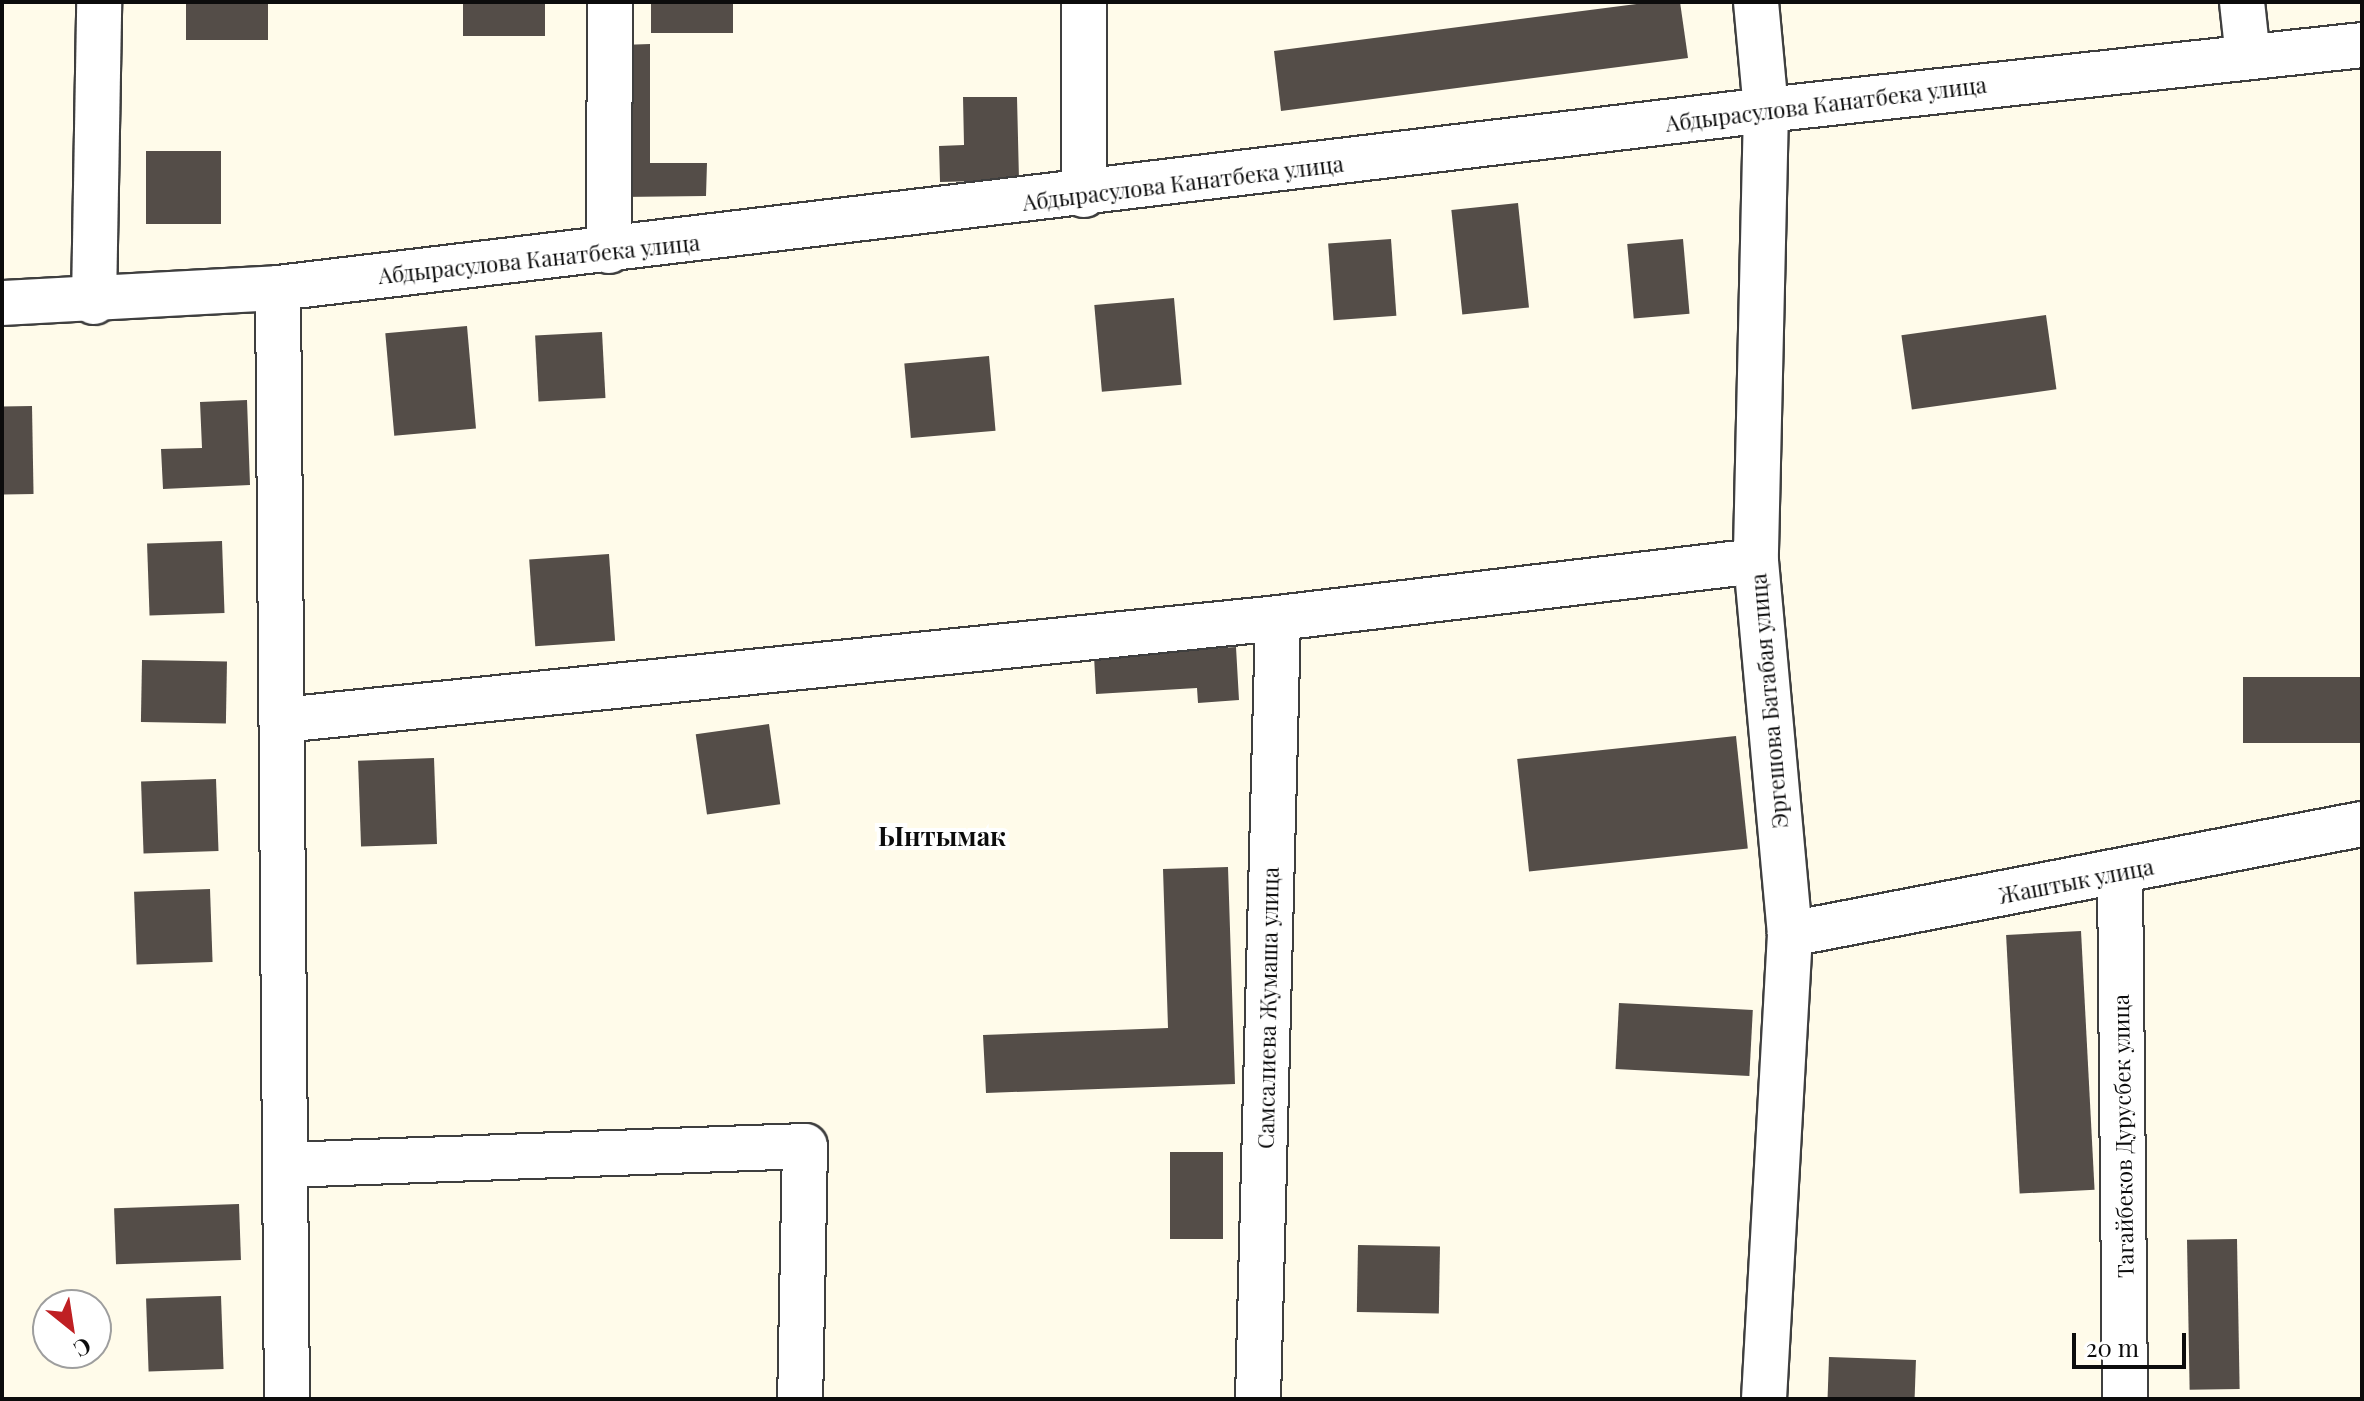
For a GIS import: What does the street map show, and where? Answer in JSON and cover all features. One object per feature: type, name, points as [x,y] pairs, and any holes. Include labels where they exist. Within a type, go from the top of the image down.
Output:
[{"type":"street","points":[[94,302],[99,2]]},
{"type":"street","points":[[609,251],[610,2]]},
{"type":"street","points":[[1084,2],[1084,195]]},
{"type":"street","name":"Эргешова Батабая улица","points":[[1756,2],[1766,110],[1756,561],[1790,934],[1764,1399]]},
{"type":"street","points":[[2242,2],[2248,57]]},
{"type":"street","name":"Абдырасулова Канатбека улица","points":[[2,303],[94,302],[278,288],[1084,195],[1766,110],[2362,45]]},
{"type":"street","points":[[278,288],[287,1399]]},
{"type":"street","points":[[283,720],[1278,618],[1756,561]]},
{"type":"street","name":"Самсалиева Жумаша улица","points":[[1258,1399],[1278,618]]},
{"type":"street","name":"Жаштык улица","points":[[1790,934],[2120,874],[2362,824]]},
{"type":"street","name":"Тагайбеков Дурусбек улица","points":[[2120,874],[2125,1399]]},
{"type":"street","points":[[285,1165],[805,1146],[800,1399]]},
{"type":"building","points":[[186,2],[268,2],[268,40],[186,40]]},
{"type":"building","points":[[463,2],[545,2],[545,36],[463,36]]},
{"type":"building","points":[[651,2],[733,2],[733,33],[651,33]]},
{"type":"building","points":[[1652,2],[1680,2],[1688,58],[1281,111],[1274,51]]},
{"type":"building","points":[[650,44],[650,163],[707,163],[706,196],[621,197],[621,45]]},
{"type":"building","points":[[963,97],[1017,97],[1019,180],[940,182],[939,146],[964,145]]},
{"type":"building","points":[[146,151],[221,151],[221,224],[146,224]]},
{"type":"building","points":[[1518,203],[1529,307],[1462,314],[1451,210]]},
{"type":"building","points":[[1391,239],[1396,316],[1334,320],[1328,243]]},
{"type":"building","points":[[1683,239],[1690,314],[1634,319],[1627,244]]},
{"type":"building","points":[[1174,298],[1182,385],[1102,392],[1094,305]]},
{"type":"building","points":[[2046,315],[2056,389],[1912,410],[1901,335]]},
{"type":"building","points":[[467,326],[476,429],[394,436],[385,333]]},
{"type":"building","points":[[602,332],[605,398],[539,401],[535,336]]},
{"type":"building","points":[[989,356],[996,431],[911,438],[904,363]]},
{"type":"building","points":[[247,400],[250,485],[163,489],[161,449],[202,448],[200,402]]},
{"type":"building","points":[[32,406],[34,494],[4,495],[2,407]]},
{"type":"building","points":[[222,541],[225,613],[150,616],[147,544]]},
{"type":"building","points":[[609,554],[615,641],[535,646],[529,560]]},
{"type":"building","points":[[1236,647],[1239,700],[1198,703],[1197,688],[1096,694],[1094,656]]},
{"type":"building","points":[[142,660],[227,661],[226,723],[141,722]]},
{"type":"building","points":[[2243,677],[2362,677],[2362,743],[2243,743]]},
{"type":"building","points":[[769,724],[780,804],[707,815],[696,734]]},
{"type":"building","points":[[1736,736],[1748,848],[1529,871],[1517,759]]},
{"type":"building","points":[[434,758],[437,844],[361,847],[358,761]]},
{"type":"building","points":[[216,779],[219,851],[144,854],[141,782]]},
{"type":"building","points":[[1228,867],[1235,1084],[986,1093],[983,1035],[1168,1028],[1163,869]]},
{"type":"building","points":[[210,889],[213,962],[137,965],[134,892]]},
{"type":"building","points":[[2081,931],[2095,1190],[2020,1194],[2006,935]]},
{"type":"building","points":[[1619,1003],[1753,1010],[1749,1076],[1616,1069]]},
{"type":"building","points":[[1170,1152],[1223,1152],[1223,1239],[1170,1239]]},
{"type":"building","points":[[239,1204],[241,1260],[116,1264],[114,1208]]},
{"type":"building","points":[[2237,1239],[2240,1389],[2190,1390],[2187,1240]]},
{"type":"building","points":[[1358,1245],[1440,1246],[1439,1313],[1357,1312]]},
{"type":"building","points":[[221,1296],[224,1369],[149,1372],[146,1299]]},
{"type":"building","points":[[1829,1357],[1916,1360],[1915,1399],[1828,1399]]},
{"type":"district","name":"Ынтымак","points":[[942,836]]}]
